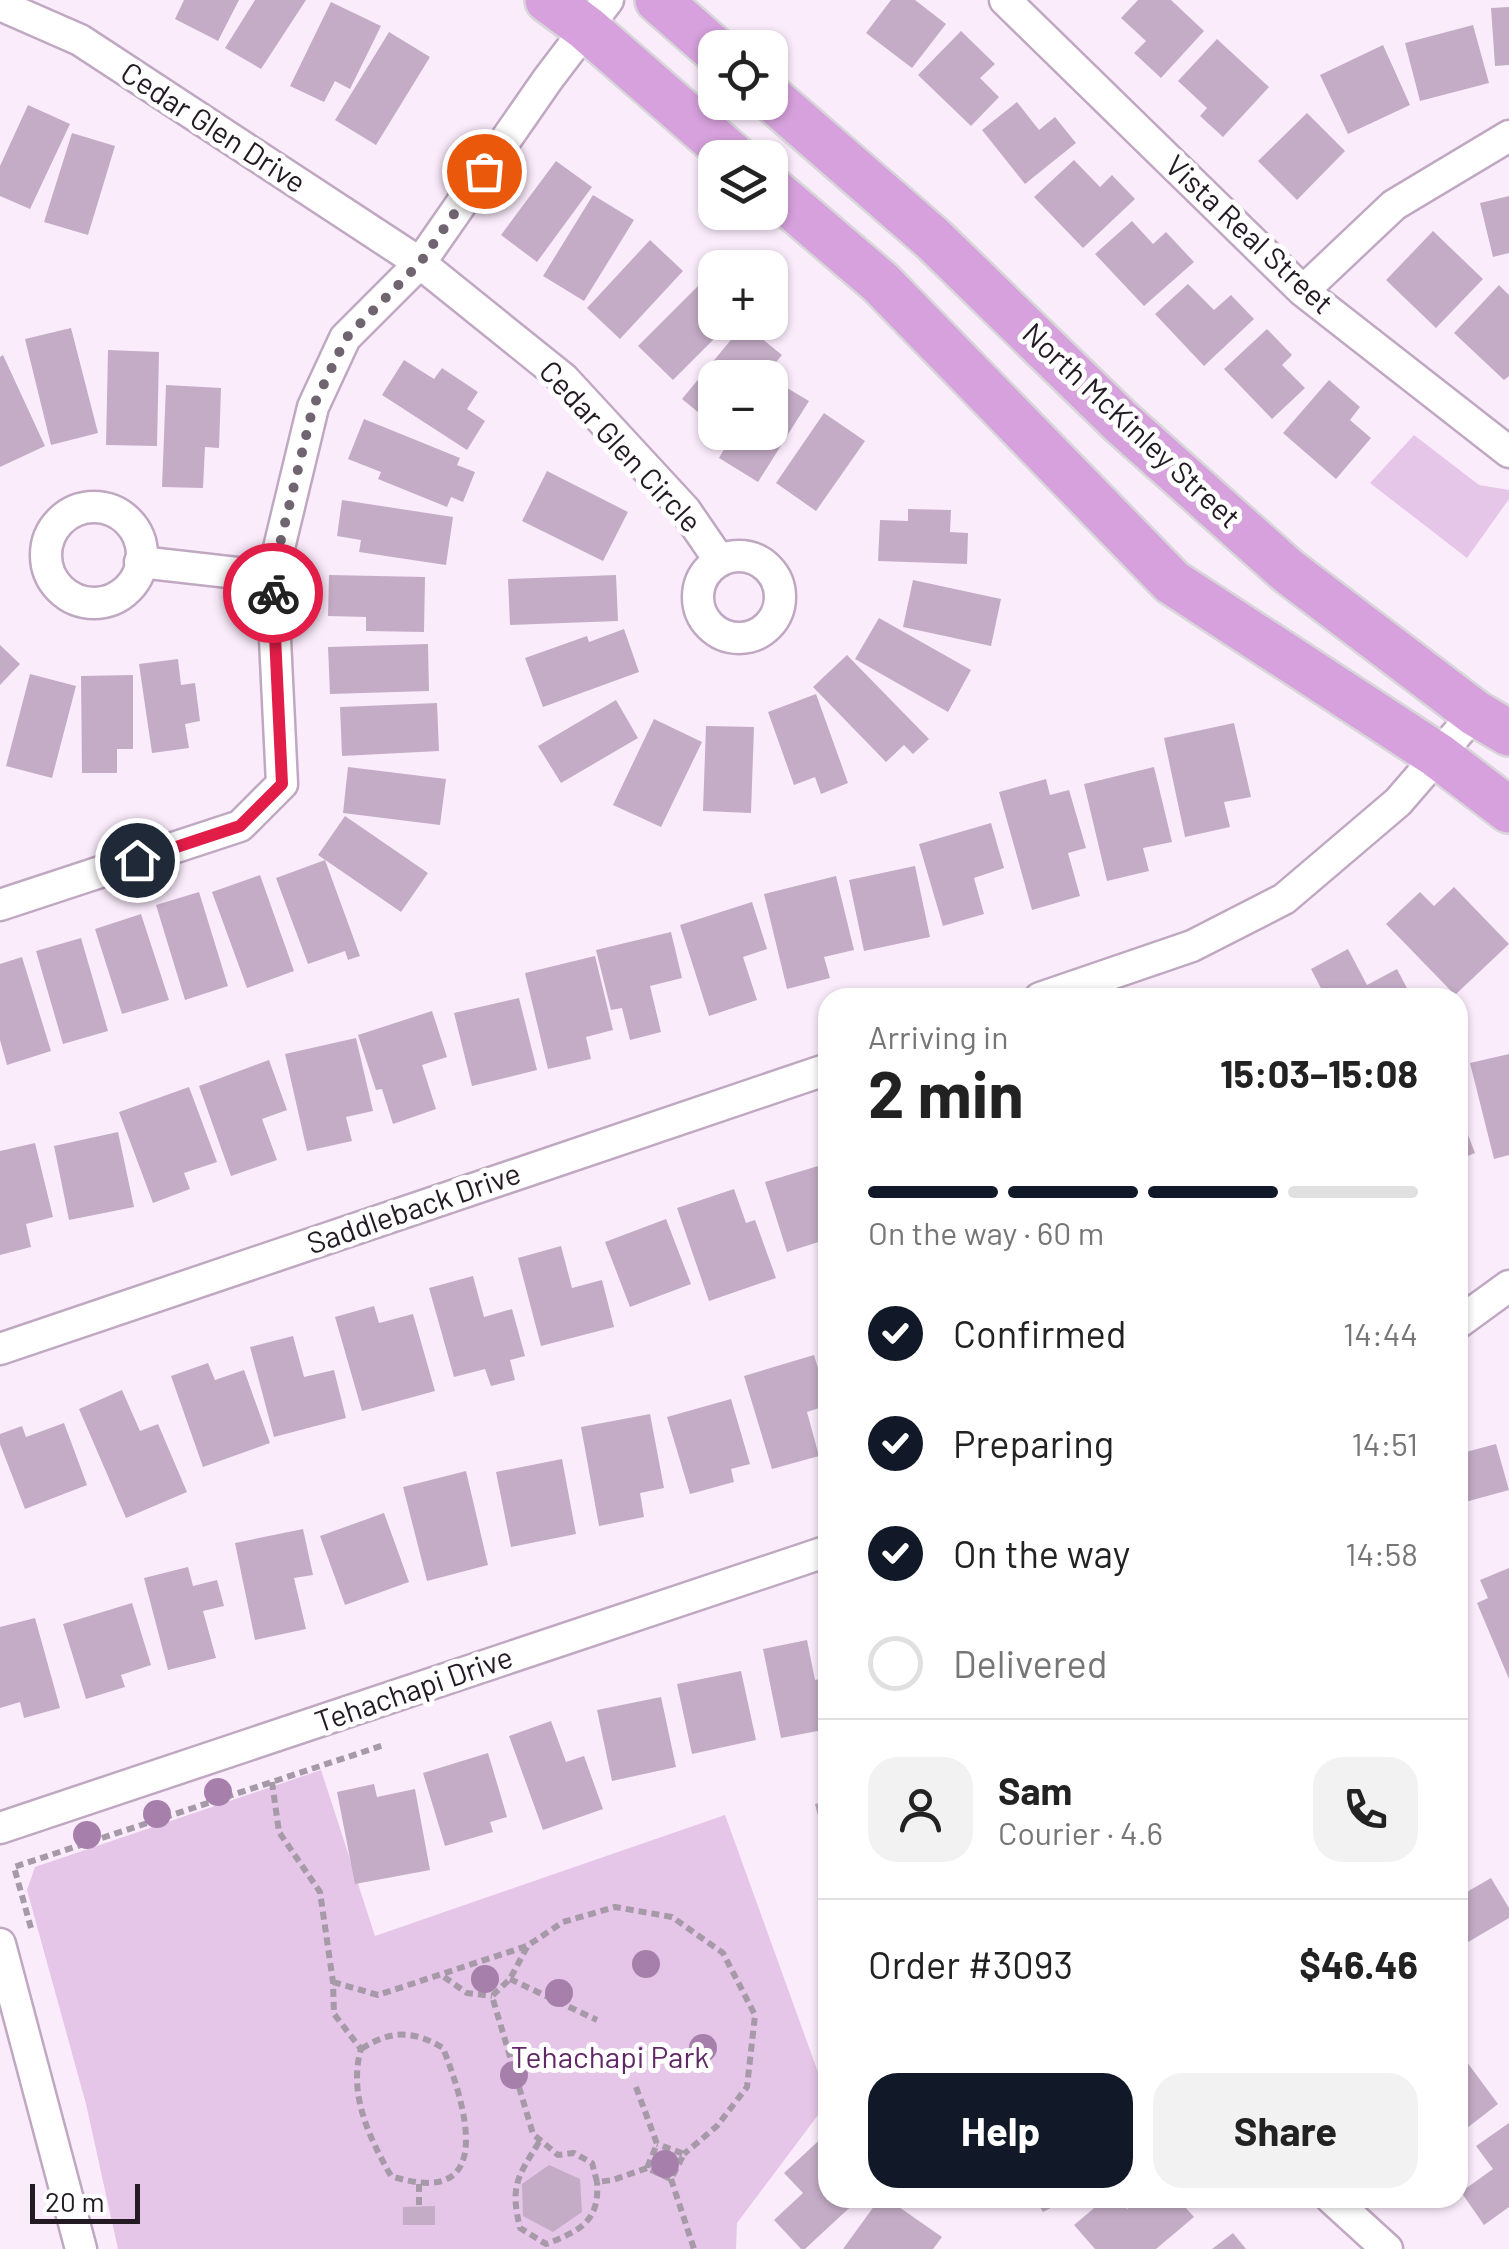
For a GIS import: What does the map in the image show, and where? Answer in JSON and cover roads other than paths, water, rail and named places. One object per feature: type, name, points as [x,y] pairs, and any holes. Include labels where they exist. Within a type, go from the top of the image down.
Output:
[{"type":"main road","points":[[548,0],[597,14],[718,140]]},
{"type":"main road","points":[[658,0],[698,35]]},
{"type":"main road","name":"North McKinley Street","points":[[788,113],[932,238],[1121,422],[1288,570],[1492,723]]},
{"type":"main road","points":[[788,203],[881,283],[1172,582],[1438,755],[1509,810]]},
{"type":"street","name":"Vista Real Street","points":[[1005,0],[1304,291],[1509,452]]},
{"type":"street","name":"Cedar Glen Drive","points":[[0,5],[80,40],[420,263]]},
{"type":"street","points":[[0,905],[240,826],[282,784],[272,577],[313,407],[346,338],[420,263],[597,14]]},
{"type":"street","points":[[1304,291],[1394,204],[1509,136]]},
{"type":"street","name":"Cedar Glen Circle","points":[[420,263],[564,379],[685,510],[720,561]]},
{"type":"street","points":[[140,562],[272,577]]},
{"type":"street","points":[[1069,988],[1192,946],[1284,898],[1393,806],[1438,755],[1492,723]]},
{"type":"street","name":"Saddleback Drive","points":[[0,1349],[818,1073]]},
{"type":"street","points":[[1468,1316],[1509,1286]]},
{"type":"street","name":"Tehachapi Drive","points":[[0,1828],[818,1555]]},
{"type":"street","points":[[0,1944],[81,2249]]},
{"type":"street","points":[[1342,2208],[1387,2249]]},
{"type":"park label","name":"Tehachapi Park","points":[[610,2058]]}]
